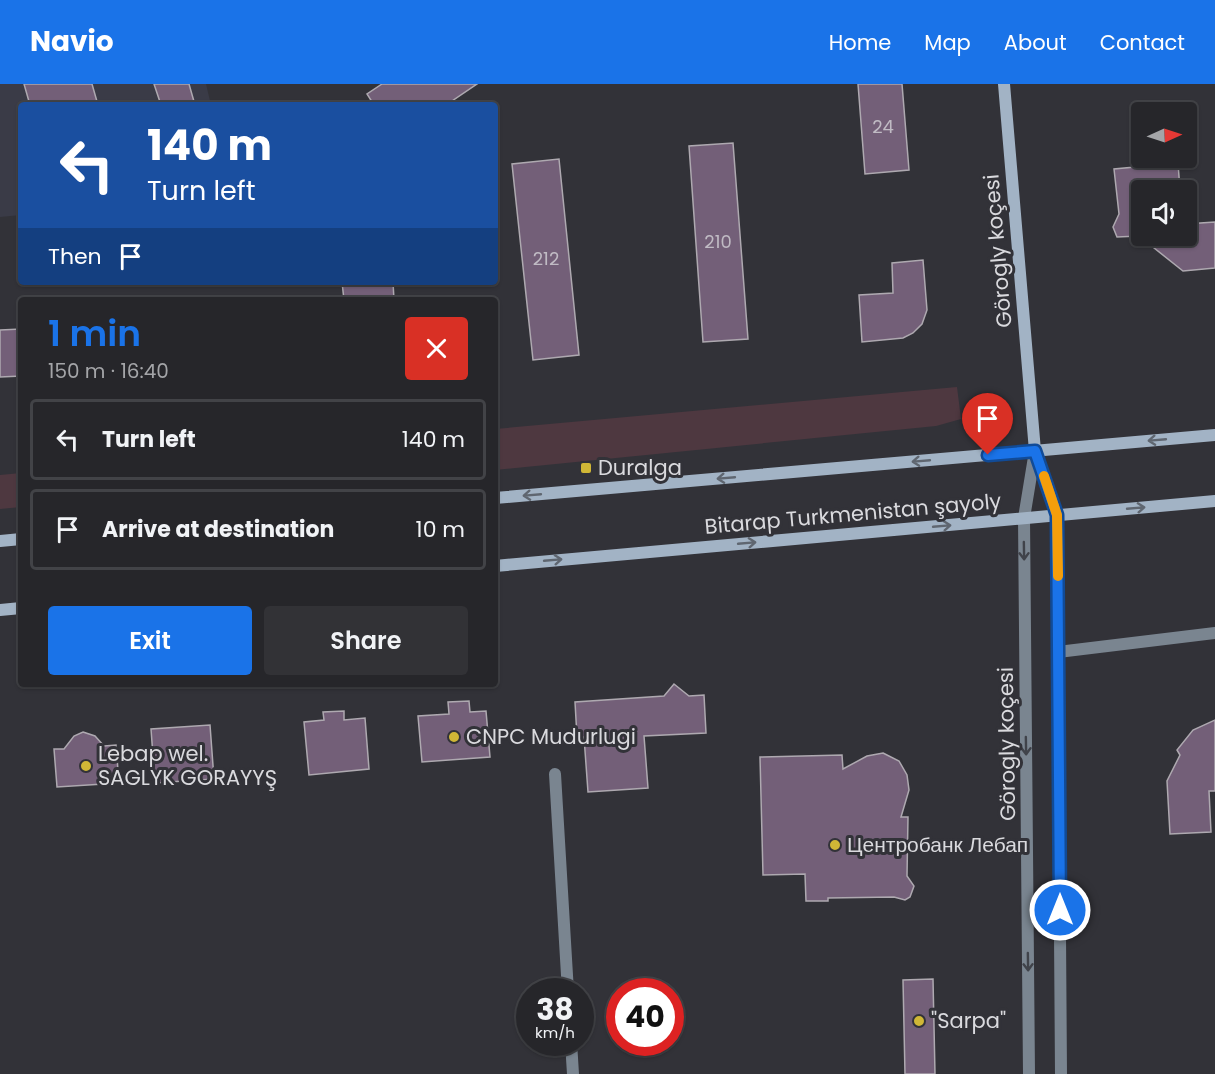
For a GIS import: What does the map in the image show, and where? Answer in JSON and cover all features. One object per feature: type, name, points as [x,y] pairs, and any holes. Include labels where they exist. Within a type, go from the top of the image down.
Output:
[{"type":"main road","name":"Görogly koçesi","points":[[1004,84],[1035,451],[1057,515]]},
{"type":"main road","points":[[498,498],[1215,435]]},
{"type":"main road","name":"Bitarap Turkmenistan şayoly","points":[[498,566],[1215,501]]},
{"type":"main road","points":[[0,541],[18,539]]},
{"type":"main road","points":[[0,610],[18,608]]},
{"type":"street","name":"Görogly koçesi","points":[[1029,1074],[1024,518],[1035,451]]},
{"type":"street","name":"Görogly koçesi","points":[[1057,515],[1061,1074]]},
{"type":"street","points":[[1058,652],[1215,633]]},
{"type":"street","points":[[555,774],[567,978]]},
{"type":"street","points":[[572,1056],[573,1074]]},
{"type":"shaded area","points":[[0,84],[206,84],[210,102],[18,102],[18,215],[0,217]]},
{"type":"shaded area","points":[[957,387],[961,419],[936,426],[498,470],[498,429]]},
{"type":"shaded area","points":[[18,473],[18,507],[0,509],[0,475]]},
{"type":"building","points":[[24,84],[92,84],[97,102],[29,102]]},
{"type":"building","points":[[154,84],[189,84],[194,102],[160,102]]},
{"type":"building","points":[[382,84],[477,84],[450,102],[372,102],[367,94]]},
{"type":"building","points":[[858,84],[902,84],[909,170],[865,174]]},
{"type":"building","points":[[733,143],[748,339],[703,342],[689,146]]},
{"type":"building","points":[[559,159],[579,355],[533,360],[512,164]]},
{"type":"building","points":[[1178,168],[1179,180],[1131,180],[1131,236],[1117,237],[1113,227],[1119,214],[1114,169]]},
{"type":"building","points":[[1215,222],[1215,268],[1183,271],[1152,246],[1197,246],[1197,223]]},
{"type":"building","points":[[923,260],[927,310],[922,324],[913,333],[903,338],[862,342],[859,295],[893,293],[892,263]]},
{"type":"building","points":[[342,285],[393,285],[394,297],[344,297]]},
{"type":"building","points":[[18,329],[18,376],[0,377],[0,330]]},
{"type":"building","points":[[674,684],[689,696],[704,695],[706,733],[644,736],[648,788],[588,792],[584,737],[577,737],[575,702],[664,696]]},
{"type":"building","name":"CNPC Mudurlugi","points":[[469,701],[470,712],[486,711],[490,757],[422,762],[418,716],[449,714],[448,702]]},
{"type":"building","points":[[344,711],[344,720],[365,718],[369,769],[309,775],[304,722],[324,720],[323,712]]},
{"type":"building","points":[[1215,720],[1215,791],[1209,791],[1211,832],[1170,834],[1167,781],[1180,755],[1177,750],[1193,730]]},
{"type":"building","points":[[210,725],[214,779],[155,783],[151,729]]},
{"type":"building","name":"Lebap wel. SAGLYK GORAYYŞ","points":[[83,732],[95,736],[104,746],[116,745],[119,783],[57,787],[54,749],[64,749],[74,736]]},
{"type":"building","name":"Центробанк Лебап","points":[[883,753],[899,761],[907,775],[909,790],[901,817],[908,817],[907,876],[914,886],[910,897],[905,900],[894,897],[828,898],[828,901],[806,901],[805,874],[763,875],[760,757],[842,755],[843,769],[867,756]]},
{"type":"building","name":"\"Sarpa\"","points":[[933,979],[935,1074],[905,1074],[903,980]]},
{"type":"slow traffic","points":[[1044,476],[1057,515],[1058,576]]},
{"type":"place","name":"Duralga","points":[[586,468]]},
{"type":"place","name":"CNPC Mudurlugi","points":[[454,737]]},
{"type":"place","name":"Lebap wel. SAGLYK GORAYYŞ","points":[[86,766]]},
{"type":"place","name":"Центробанк Лебап","points":[[835,845]]},
{"type":"place","name":"\"Sarpa\"","points":[[919,1021]]},
{"type":"route","points":[[988,455],[1035,451],[1057,515],[1060,910]]}]
